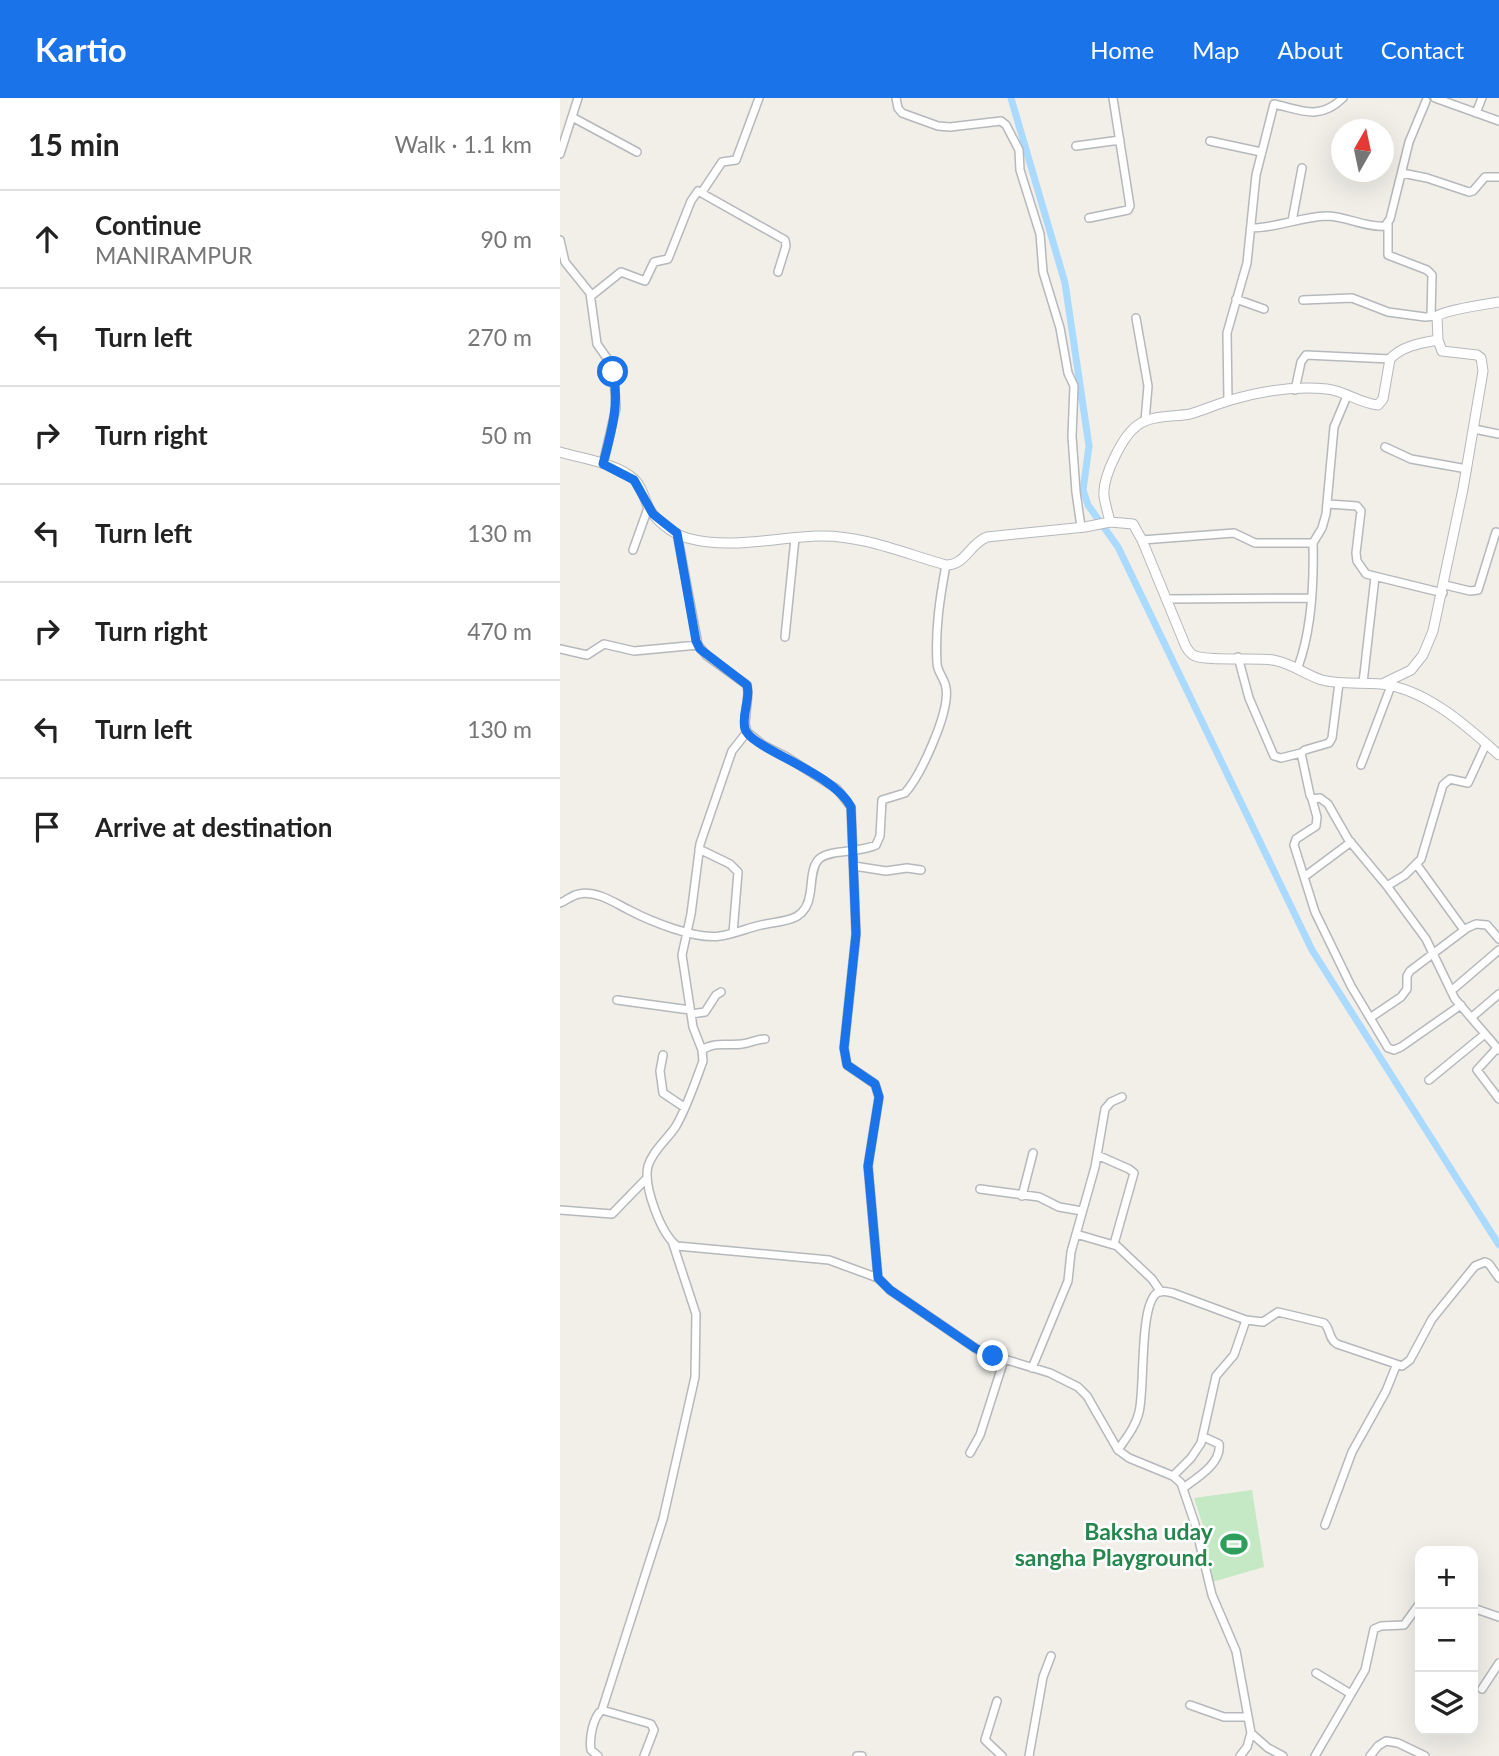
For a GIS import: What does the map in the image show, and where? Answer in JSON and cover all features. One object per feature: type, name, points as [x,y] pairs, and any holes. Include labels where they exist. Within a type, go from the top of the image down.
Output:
[{"type":"street","points":[[560,154],[578,98]]},
{"type":"street","points":[[702,192],[722,162],[736,160],[759,98]]},
{"type":"street","points":[[896,98],[902,113],[938,126],[1004,122],[1018,148],[1020,170],[1040,234],[1042,267],[1060,328],[1068,373],[1074,386],[1072,436],[1076,492],[1083,527]]},
{"type":"street","points":[[1089,218],[1130,208],[1114,98]]},
{"type":"street","points":[[1267,98],[1274,104],[1303,112],[1320,112],[1331,108],[1343,98]]},
{"type":"street","points":[[1476,113],[1482,98]]},
{"type":"street","points":[[1362,765],[1387,685],[1411,670],[1423,655],[1433,631],[1444,589],[1483,371],[1481,358],[1472,354],[1442,351],[1434,316],[1432,275],[1427,270],[1388,255],[1388,224],[1409,142],[1427,99],[1499,121]]},
{"type":"street","points":[[1228,401],[1227,333],[1247,263],[1256,175],[1274,104]]},
{"type":"street","points":[[572,117],[637,152]]},
{"type":"street","points":[[1076,146],[1120,140]]},
{"type":"street","points":[[1210,141],[1261,152]]},
{"type":"street","points":[[1292,221],[1302,168]]},
{"type":"street","points":[[1402,173],[1469,191],[1473,191],[1485,177],[1499,177]]},
{"type":"street","points":[[591,296],[621,272],[646,280],[654,262],[669,257],[697,191],[785,240],[786,246],[778,272]]},
{"type":"street","points":[[1251,228],[1269,228],[1292,221],[1328,216],[1381,227],[1388,224]]},
{"type":"street","points":[[560,240],[565,262],[591,296],[597,344],[611,367],[617,393],[615,415],[603,464]]},
{"type":"street","points":[[1303,300],[1352,298],[1388,312],[1434,316],[1445,311],[1497,302]]},
{"type":"street","points":[[1236,299],[1264,309]]},
{"type":"street","points":[[1136,318],[1148,386],[1145,421]]},
{"type":"street","points":[[1107,522],[1104,486],[1110,467],[1129,433],[1145,421],[1193,413],[1228,401],[1295,390],[1326,389],[1340,392],[1366,404],[1381,403],[1390,359],[1400,350],[1438,340]]},
{"type":"street","points":[[1295,390],[1301,362],[1306,355],[1390,359]]},
{"type":"street","points":[[1298,667],[1307,637],[1313,543],[1322,528],[1328,503],[1334,427],[1348,396]]},
{"type":"street","points":[[1474,429],[1499,434]]},
{"type":"street","points":[[1385,447],[1411,459],[1467,468]]},
{"type":"street","points":[[560,452],[603,464],[634,480],[648,508],[661,522],[677,533],[690,538],[726,543],[821,536],[848,538],[946,565],[960,562],[976,544],[987,537],[1107,522],[1133,524],[1186,647],[1194,656],[1275,660],[1298,667],[1312,676],[1339,683],[1387,685],[1418,696],[1451,715],[1499,755]]},
{"type":"street","points":[[1328,503],[1360,507],[1356,558],[1366,574],[1444,589],[1478,590],[1496,531]]},
{"type":"street","points":[[633,550],[648,508]]},
{"type":"street","points":[[677,533],[698,645],[707,656],[747,685],[747,733],[825,780],[842,793],[852,813],[856,934],[844,1048],[847,1065],[875,1084],[879,1097],[868,1166],[878,1278]]},
{"type":"street","points":[[1142,540],[1234,533],[1255,543],[1313,543]]},
{"type":"street","points":[[785,637],[795,538]]},
{"type":"street","points":[[560,903],[579,894],[593,895],[660,925],[711,937],[783,923],[804,911],[808,904],[817,861],[829,854],[876,845],[880,836],[882,800],[905,793],[932,748],[946,697],[946,685],[937,664],[938,612],[946,565]]},
{"type":"street","points":[[1363,683],[1375,577]]},
{"type":"street","points":[[1167,599],[1311,598]]},
{"type":"street","points":[[560,649],[587,655],[604,644],[634,651],[698,645]]},
{"type":"street","points":[[1238,657],[1249,698],[1271,752],[1277,758],[1329,743],[1332,738],[1339,683]]},
{"type":"street","points":[[598,1756],[591,1750],[590,1740],[663,1519],[695,1377],[696,1314],[673,1243],[654,1207],[647,1178],[652,1158],[677,1125],[703,1061],[690,1012],[682,955],[694,901],[699,849],[732,751],[747,733]]},
{"type":"street","points":[[1387,886],[1417,865],[1424,852],[1443,785],[1450,779],[1468,783],[1486,744]]},
{"type":"street","points":[[1301,753],[1317,817],[1316,826],[1296,839],[1294,845],[1315,912],[1352,986],[1388,1048],[1394,1050],[1401,1047],[1461,1005]]},
{"type":"street","points":[[1312,799],[1320,798],[1328,804],[1351,842],[1426,939],[1451,991],[1498,1049],[1477,1070],[1499,1099]]},
{"type":"street","points":[[1304,877],[1351,842]]},
{"type":"street","points":[[699,849],[730,864],[738,872],[733,933]]},
{"type":"street","points":[[1417,865],[1464,930]]},
{"type":"street","points":[[854,866],[887,871],[907,868],[921,870]]},
{"type":"street","points":[[1370,1018],[1401,997],[1409,986],[1408,974],[1471,925],[1485,924],[1499,939]]},
{"type":"street","points":[[1451,991],[1499,950]]},
{"type":"street","points":[[617,1000],[705,1012],[721,992]]},
{"type":"street","points":[[1472,1017],[1499,994]]},
{"type":"street","points":[[1429,1080],[1485,1034]]},
{"type":"street","points":[[702,1050],[712,1044],[745,1044],[765,1039]]},
{"type":"street","points":[[663,1055],[660,1071],[662,1090],[684,1107]]},
{"type":"street","points":[[1032,1368],[1068,1281],[1105,1109],[1111,1102],[1122,1097]]},
{"type":"street","points":[[1022,1196],[1033,1153]]},
{"type":"street","points":[[1097,1155],[1134,1173],[1114,1244]]},
{"type":"street","points":[[560,1210],[612,1214],[647,1178]]},
{"type":"street","points":[[981,1189],[1039,1197],[1059,1207],[1082,1211]]},
{"type":"street","points":[[1076,1234],[1114,1244],[1153,1279],[1161,1292]]},
{"type":"street","points":[[673,1243],[692,1249],[829,1260],[878,1278],[890,1290],[975,1348],[1060,1377],[1078,1387],[1087,1396],[1118,1450],[1129,1458],[1173,1476],[1183,1488],[1206,1563],[1212,1595],[1235,1646],[1251,1733],[1240,1756]]},
{"type":"street","points":[[1118,1450],[1131,1432],[1139,1413],[1141,1371],[1150,1303],[1161,1292],[1194,1300],[1246,1321],[1262,1322],[1278,1312],[1324,1323],[1328,1326],[1332,1342],[1402,1366],[1410,1360],[1432,1319],[1475,1266],[1485,1262],[1499,1278]]},
{"type":"street","points":[[1173,1476],[1191,1458],[1204,1437],[1216,1377],[1234,1355],[1246,1321]]},
{"type":"street","points":[[970,1453],[980,1435],[1004,1360]]},
{"type":"street","points":[[1325,1525],[1352,1452],[1386,1391],[1396,1366]]},
{"type":"street","points":[[1183,1488],[1211,1465],[1220,1451],[1219,1444],[1204,1437]]},
{"type":"street","points":[[1315,1756],[1365,1670],[1374,1629],[1404,1625],[1416,1609]]},
{"type":"street","points":[[1476,1609],[1499,1617]]},
{"type":"street","points":[[1029,1756],[1042,1677],[1051,1656]]},
{"type":"street","points":[[1482,1689],[1499,1662]]},
{"type":"street","points":[[1316,1673],[1351,1694]]},
{"type":"street","points":[[996,1701],[985,1740],[1001,1756],[1009,1756]]},
{"type":"street","points":[[1191,1705],[1224,1717],[1248,1717]]},
{"type":"street","points":[[601,1710],[651,1724],[654,1730],[644,1756]]},
{"type":"street","points":[[1251,1733],[1268,1748],[1283,1756]]},
{"type":"street","points":[[1370,1756],[1386,1741],[1398,1743],[1425,1756]]},
{"type":"street","points":[[857,1756],[862,1756]]},
{"type":"green space","name":"Baksha uday sangha Playground.","points":[[1252,1490],[1264,1567],[1212,1582],[1203,1526],[1194,1498]]},
{"type":"waterway","points":[[1011,98],[1065,283],[1089,446],[1083,490],[1088,505],[1118,547],[1312,950],[1499,1245]]},
{"type":"place","name":"Baksha uday sangha Playground.","points":[[1234,1544]]},
{"type":"route","points":[[613,372],[617,393],[616,408],[603,464],[634,480],[639,485],[648,508],[677,533],[696,641],[700,649],[747,685],[747,733],[825,780],[842,793],[851,807],[856,934],[844,1048],[847,1065],[875,1084],[879,1097],[868,1166],[876,1273],[890,1290],[981,1352],[993,1356]]}]
